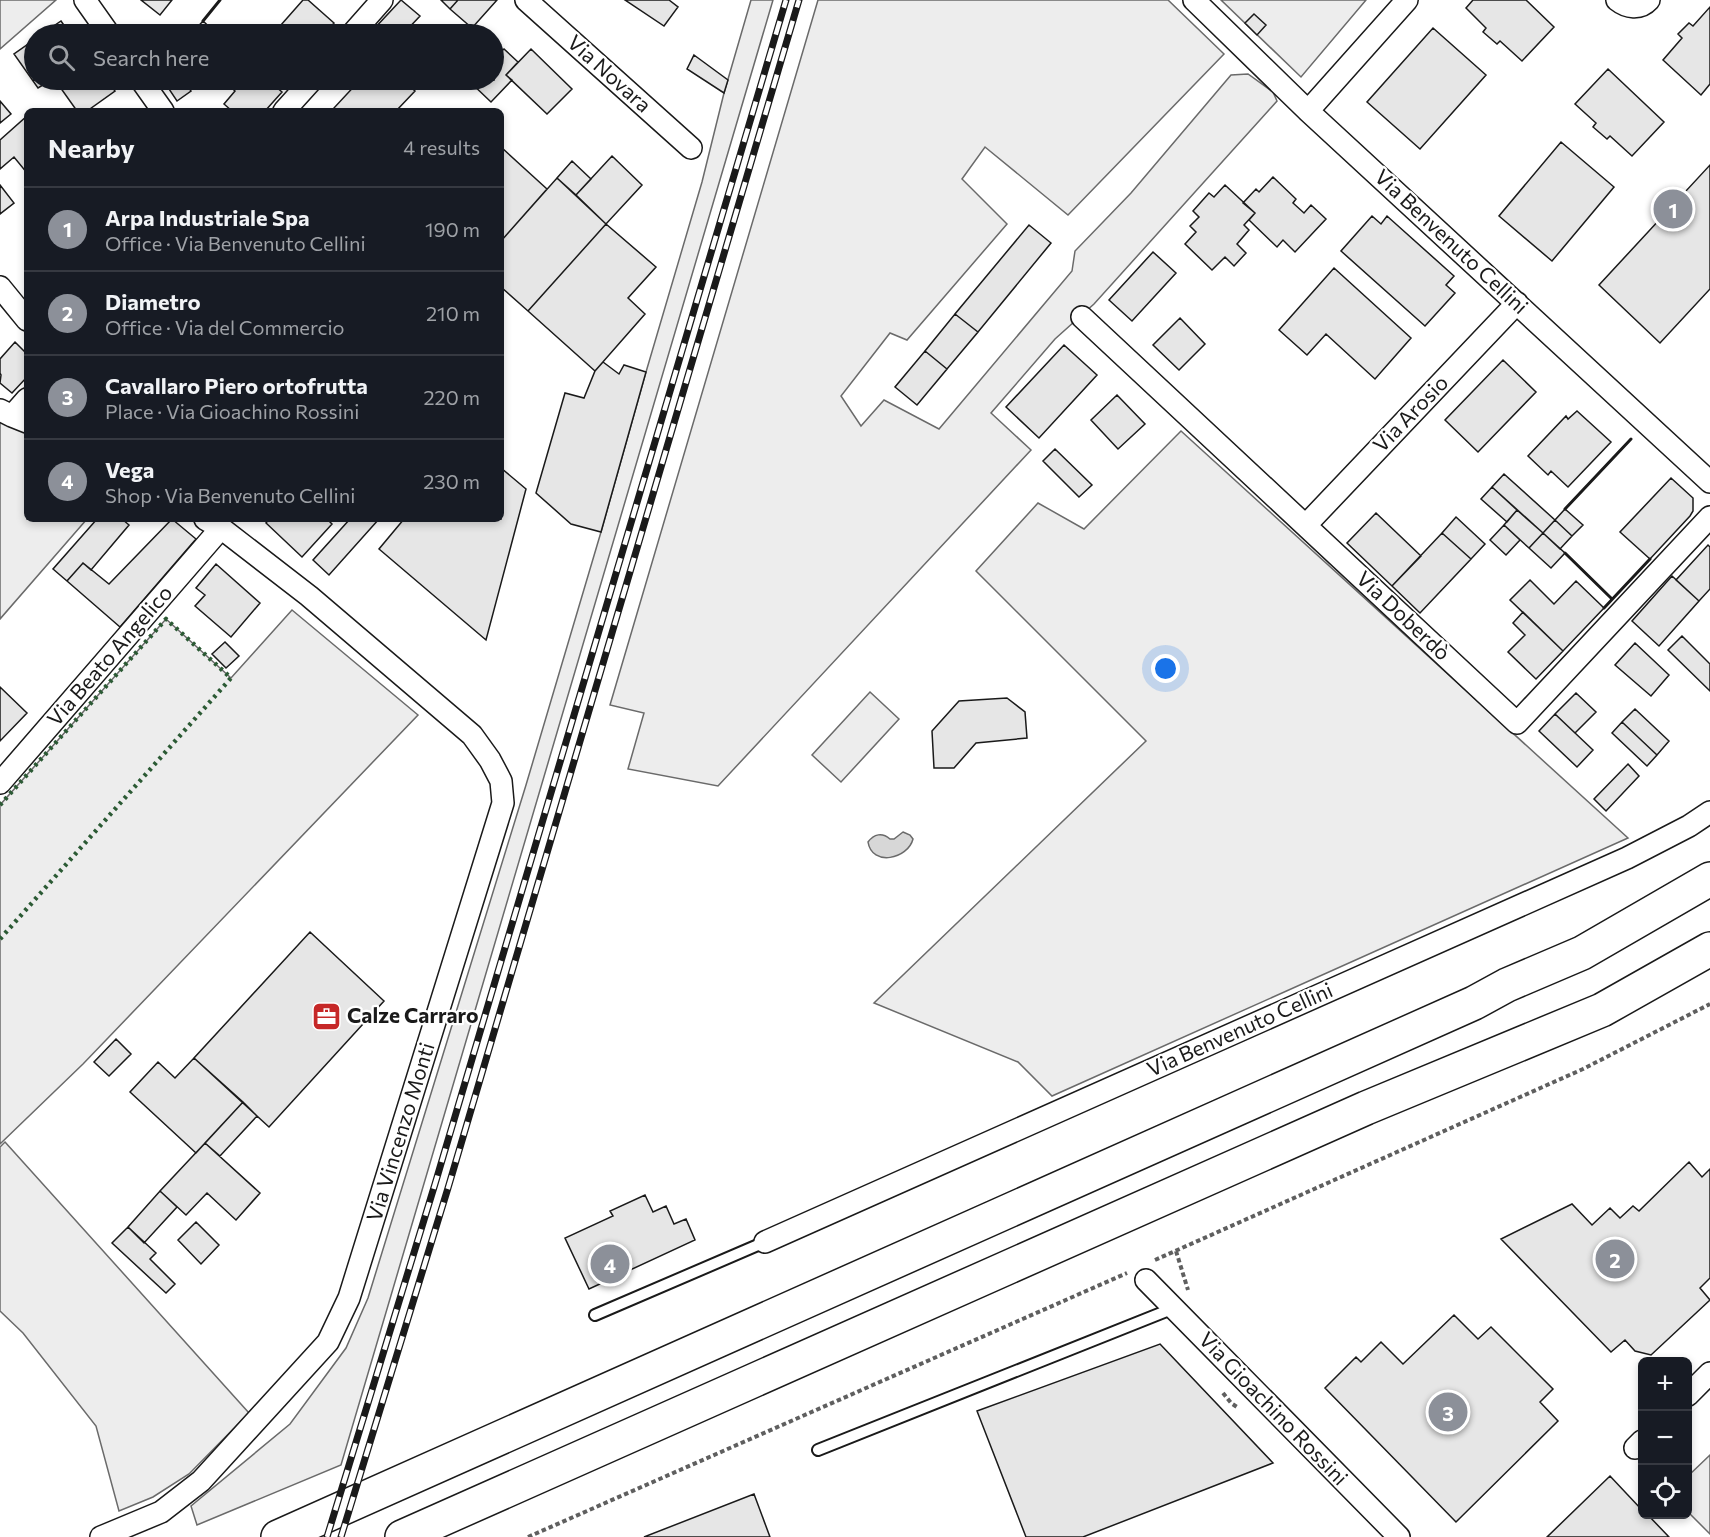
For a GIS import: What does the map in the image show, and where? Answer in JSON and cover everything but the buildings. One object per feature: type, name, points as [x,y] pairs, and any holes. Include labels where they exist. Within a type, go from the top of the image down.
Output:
[{"type":"highway","points":[[278,1537],[1463,1008],[1582,953],[1710,879]]},
{"type":"highway","points":[[402,1537],[1366,1108],[1602,1010],[1710,949]]},
{"type":"street","points":[[85,0],[102,24]]},
{"type":"street","points":[[361,24],[382,0]]},
{"type":"street","name":"Via Novara","points":[[526,0],[691,148]]},
{"type":"street","name":"Via Benvenuto Cellini","points":[[1194,0],[1308,111],[1710,482]]},
{"type":"street","points":[[1308,111],[1407,0]]},
{"type":"street","points":[[1617,0],[1624,6],[1635,7],[1644,6],[1649,0]]},
{"type":"street","points":[[148,90],[161,108]]},
{"type":"street","points":[[287,108],[303,90]]},
{"type":"street","points":[[0,287],[24,316]]},
{"type":"street","name":"Via Arosio","points":[[1306,525],[1517,303]]},
{"type":"street","name":"Via Doberdò","points":[[1082,317],[1517,723],[1710,517]]},
{"type":"street","points":[[13,416],[24,403]]},
{"type":"street","name":"Via Vincenzo Monti","points":[[101,1537],[161,1512],[201,1481],[328,1342],[349,1298],[503,803],[501,781],[490,760],[472,735],[309,596],[213,524]]},
{"type":"street","name":"Via Beato Angelico","points":[[0,783],[213,524]]},
{"type":"street","name":"Via Benvenuto Cellini","points":[[765,1242],[1627,858],[1689,826],[1710,812]]},
{"type":"street","name":"Via Gioachino Rossini","points":[[1142,1271],[1174,1308],[1394,1536]]},
{"type":"street","points":[[1692,1391],[1710,1373]]},
{"type":"lane","points":[[595,1315],[765,1242]]},
{"type":"lane","points":[[818,1450],[1174,1308]]},
{"type":"path","points":[[528,1537],[1142,1271],[1583,1069],[1710,1004]]},
{"type":"shaded area","points":[[0,0],[56,0],[29,24],[24,24],[24,28],[0,49]]},
{"type":"shaded area","points":[[751,0],[773,0],[341,1465],[197,1525],[191,1506],[290,1424],[346,1348],[368,1298],[526,785],[601,532],[702,182],[724,93]]},
{"type":"shaded area","points":[[818,0],[1168,0],[1224,54],[1068,215],[985,147],[962,179],[1007,224],[907,340],[890,333],[841,396],[861,426],[884,400],[939,429],[1072,271],[1075,251],[1131,193],[1231,75],[1248,74],[1273,92],[1277,101],[1094,304],[1055,339],[991,413],[1031,450],[718,786],[628,769],[644,713],[610,705]]},
{"type":"shaded area","points":[[1221,0],[1366,0],[1301,77]]},
{"type":"shaded area","points":[[0,417],[24,430],[24,522],[84,522],[0,619]]},
{"type":"shaded area","points":[[1181,431],[1628,838],[1052,1096],[1018,1062],[874,1003],[1146,741],[976,571],[1038,503],[1084,529]]},
{"type":"shaded area","points":[[292,610],[418,715],[83,1064],[0,1144],[0,805],[166,619],[231,678]]},
{"type":"shaded area","points":[[870,692],[899,719],[841,782],[812,755]]},
{"type":"shaded area","points":[[903,832],[913,839],[910,846],[898,855],[883,857],[871,850],[868,842],[873,837],[881,835],[894,839]]},
{"type":"shaded area","points":[[5,1142],[249,1413],[189,1474],[153,1497],[119,1511],[96,1426],[23,1333],[0,1311],[0,1147]]},
{"type":"shaded area","points":[[1710,1455],[1710,1534],[1692,1516],[1692,1472]]},
{"type":"railway","points":[[327,1537],[435,1184],[786,0]]},
{"type":"railway","points":[[341,1537],[448,1188],[799,0]]},
{"type":"hedge","points":[[0,805],[166,619],[231,678],[0,939]]},
{"type":"wall","points":[[203,21],[220,0]]},
{"type":"wall","points":[[1565,509],[1631,439]]},
{"type":"wall","points":[[1565,553],[1612,599]]},
{"type":"wall","points":[[1604,608],[1650,559]]},
{"type":"place","name":"Arpa Industriale Spa","points":[[1673,209]]},
{"type":"place","name":"Calze Carraro","points":[[326,1016]]},
{"type":"place","name":"Diametro","points":[[1615,1259]]},
{"type":"place","name":"Vega","points":[[610,1264]]},
{"type":"place","name":"Cavallaro Piero ortofrutta","points":[[1448,1412]]}]
